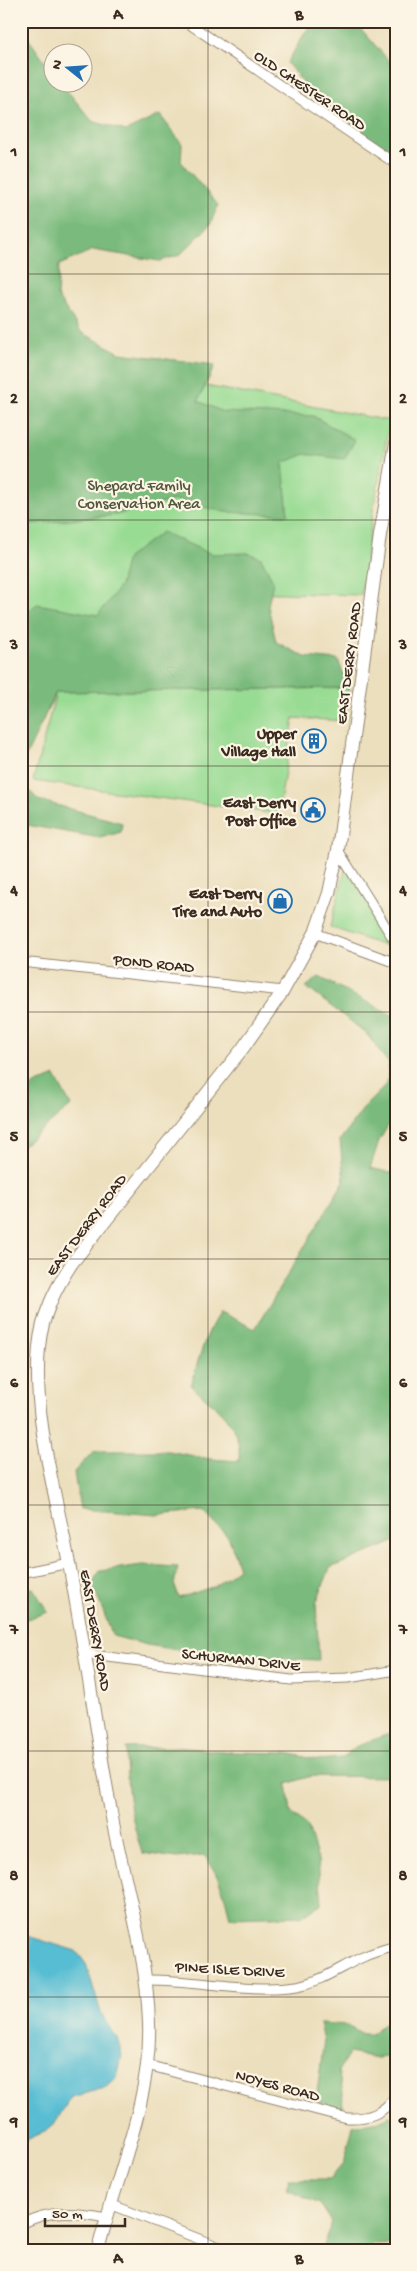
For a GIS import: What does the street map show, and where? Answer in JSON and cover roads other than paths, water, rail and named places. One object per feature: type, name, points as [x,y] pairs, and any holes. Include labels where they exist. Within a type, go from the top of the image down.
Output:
[{"type":"street","name":"OLD CHESTER ROAD","points":[[185,21],[396,164]]},
{"type":"street","name":"EAST DERRY ROAD","points":[[98,2250],[138,2109],[147,2065],[149,2026],[145,1980],[108,1797],[69,1563],[44,1434],[38,1384],[39,1343],[47,1308],[72,1263],[243,1048],[283,991],[315,933],[329,893],[338,850],[380,534],[396,443]]},
{"type":"street","points":[[338,850],[396,943]]},
{"type":"street","points":[[315,933],[396,963]]},
{"type":"street","name":"POND ROAD","points":[[21,962],[283,991]]},
{"type":"street","points":[[21,1573],[69,1563]]},
{"type":"street","name":"SCHURMAN DRIVE","points":[[84,1654],[292,1680],[348,1678],[396,1670]]},
{"type":"street","name":"PINE ISLE DRIVE","points":[[145,1980],[187,1980],[270,1988],[300,1985],[330,1974],[363,1957],[396,1946]]},
{"type":"street","name":"NOYES ROAD","points":[[147,2065],[347,2118],[371,2116],[382,2110],[396,2095]]},
{"type":"street","points":[[21,2224],[46,2213],[58,2211],[108,2211],[228,2250]]},
{"type":"water","points":[[21,1934],[76,1951],[86,1964],[101,2013],[117,2038],[122,2055],[117,2077],[105,2088],[71,2097],[52,2127],[21,2143]]},
{"type":"place","name":"Upper Village Hall","points":[[314,741]]},
{"type":"place","name":"East Derry Post Office","points":[[313,810]]},
{"type":"place","name":"East Derry Tire and Auto","points":[[280,901]]},
{"type":"park label","name":"Shepard Family Conservation Area","points":[[139,493]]}]
